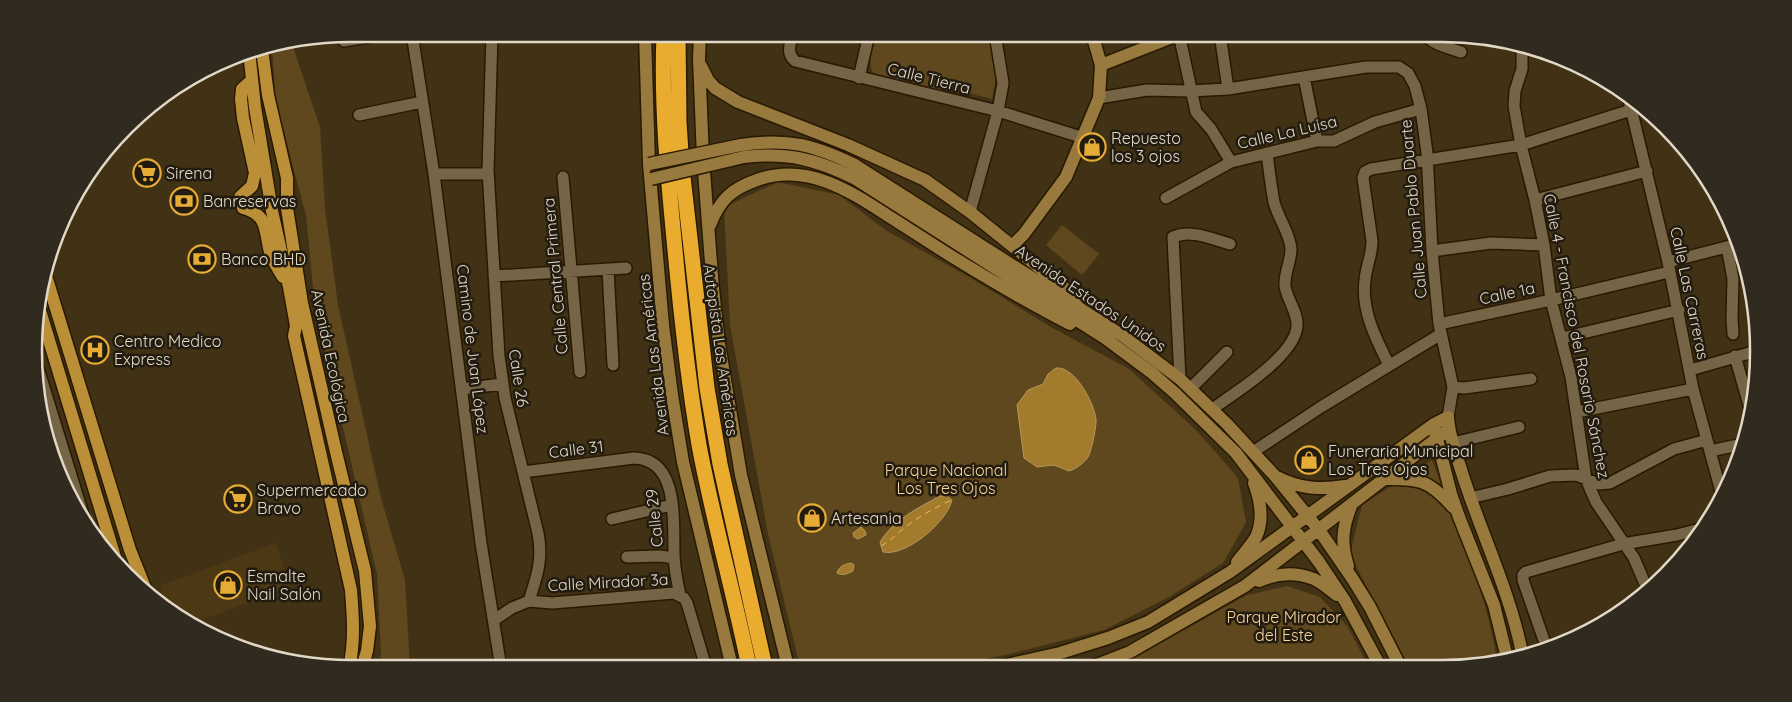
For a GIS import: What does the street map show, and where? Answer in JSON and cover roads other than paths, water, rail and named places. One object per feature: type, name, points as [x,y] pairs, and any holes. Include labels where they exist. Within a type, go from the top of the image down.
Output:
[{"type":"highway","name":"Autopista Las Américas","points":[[664,42],[668,168],[690,388],[711,507],[746,660]]},
{"type":"highway","name":"Autopista Las Américas","points":[[678,42],[679,122],[682,168],[707,388],[720,464],[763,660]]},
{"type":"main road","name":"Avenida Ecológica","points":[[263,56],[273,120],[287,178],[287,208],[316,367],[365,571],[370,626],[364,660]]},
{"type":"main road","name":"Avenida Ecológica","points":[[250,60],[272,211],[296,326],[294,336],[346,566],[353,614],[353,638],[350,660]]},
{"type":"main road","points":[[252,80],[242,89],[241,99],[243,118],[255,173],[252,186],[241,202],[261,218],[272,258],[289,286]]},
{"type":"main road","points":[[273,120],[266,129],[265,138],[273,180],[271,198],[278,206],[288,260],[298,274]]},
{"type":"main road","points":[[49,286],[130,550],[140,576]]},
{"type":"main road","points":[[44,323],[111,545]]},
{"type":"street","name":"Camino de Juan López","points":[[413,42],[434,174],[481,543],[499,660]]},
{"type":"street","name":"Calle 26","points":[[492,42],[488,174],[502,384],[538,532],[541,554],[538,572],[529,601]]},
{"type":"street","name":"Avenida Las Américas","points":[[645,42],[651,179],[668,364],[683,462],[730,660]]},
{"type":"street","points":[[700,42],[703,158],[719,344],[741,475],[786,660]]},
{"type":"street","name":"Calle Tierra","points":[[791,42],[788,52],[795,62],[998,112],[1084,138]]},
{"type":"street","points":[[858,78],[867,42]]},
{"type":"street","points":[[970,212],[998,112],[1003,83],[996,42]]},
{"type":"street","points":[[1013,245],[1066,178],[1084,138],[1100,98],[1101,66],[1094,42]]},
{"type":"street","points":[[1101,66],[1160,42]]},
{"type":"street","points":[[1181,42],[1190,91],[1196,112],[1211,129],[1231,162]]},
{"type":"street","points":[[1221,42],[1228,89]]},
{"type":"street","points":[[1435,42],[1461,52]]},
{"type":"street","name":"Calle 4 - Francisco del Rosario Sánchez","points":[[1522,53],[1522,69],[1515,91],[1514,106],[1521,145],[1536,200],[1551,300],[1571,377],[1586,479],[1596,502],[1634,558],[1644,583]]},
{"type":"street","points":[[699,59],[708,80],[724,95],[912,173],[941,190],[1013,245],[1123,336]]},
{"type":"street","name":"Calle Juan Pablo Duarte","points":[[1100,98],[1147,90],[1190,91],[1228,89],[1366,67],[1399,67],[1408,73],[1415,86],[1421,109],[1427,160],[1432,251],[1440,329],[1453,387],[1448,423]]},
{"type":"street","points":[[1304,77],[1317,140]]},
{"type":"street","points":[[359,115],[422,102]]},
{"type":"street","name":"Calle La Luisa","points":[[1166,198],[1231,162],[1317,140],[1334,141],[1375,122],[1421,109]]},
{"type":"street","points":[[1389,365],[1375,337],[1365,300],[1365,279],[1372,252],[1372,241],[1363,178],[1365,172],[1371,169],[1521,145],[1631,110]]},
{"type":"street","name":"Calle Las Carreras","points":[[1631,110],[1647,171],[1678,310],[1693,389],[1719,485]]},
{"type":"street","name":"Avenida Estados Unidos","points":[[650,164],[766,141],[812,146],[855,165],[939,225],[1126,352],[1200,416],[1236,453],[1319,562],[1345,601],[1377,660]]},
{"type":"street","points":[[1212,409],[1282,355],[1296,333],[1297,324],[1294,310],[1286,292],[1285,283],[1291,248],[1274,203],[1266,153]]},
{"type":"street","name":"Avenida Estados Unidos","points":[[651,179],[744,157],[766,154],[809,159],[854,178],[939,225],[960,231],[1123,336],[1180,379],[1212,409],[1275,476],[1319,530],[1352,578],[1370,607],[1397,660]]},
{"type":"street","points":[[1536,200],[1647,171]]},
{"type":"street","points":[[434,174],[488,174]]},
{"type":"street","points":[[709,227],[716,210],[729,193],[749,182],[773,175],[811,176],[855,194],[1000,287],[1126,352]]},
{"type":"street","name":"Calle Central Primera","points":[[563,177],[580,372]]},
{"type":"street","points":[[960,231],[1013,245]]},
{"type":"street","points":[[1180,379],[1173,237],[1180,234],[1196,235],[1230,244]]},
{"type":"street","points":[[1432,251],[1491,243],[1544,245]]},
{"type":"street","points":[[1730,246],[1733,279],[1733,334]]},
{"type":"street","name":"Calle 1a","points":[[1253,452],[1389,365],[1440,329],[1668,267],[1730,246]]},
{"type":"street","points":[[494,276],[626,268]]},
{"type":"street","points":[[608,269],[613,365]]},
{"type":"street","points":[[1562,338],[1678,310]]},
{"type":"street","points":[[1190,389],[1227,352]]},
{"type":"street","points":[[1690,370],[1750,353]]},
{"type":"street","points":[[1735,356],[1746,396]]},
{"type":"street","points":[[1453,387],[1464,388],[1531,379]]},
{"type":"street","points":[[462,389],[502,384]]},
{"type":"street","points":[[1577,412],[1693,389]]},
{"type":"street","points":[[45,392],[72,483]]},
{"type":"street","points":[[1029,660],[1060,653],[1108,638],[1140,625],[1230,572],[1434,424],[1448,423]]},
{"type":"street","points":[[1109,660],[1130,652],[1245,586],[1303,543],[1436,438],[1448,423]]},
{"type":"street","points":[[1448,423],[1470,498],[1514,616],[1521,649]]},
{"type":"street","points":[[1434,424],[1456,511],[1494,605],[1506,653]]},
{"type":"street","points":[[1453,443],[1519,427]]},
{"type":"street","points":[[1470,498],[1550,476],[1576,475],[1599,484],[1610,483],[1674,449],[1707,440]]},
{"type":"street","points":[[1710,452],[1734,446]]},
{"type":"street","name":"Calle 31","points":[[522,472],[634,458]]},
{"type":"street","name":"Calle 29","points":[[634,458],[650,460],[661,470],[669,487],[672,505],[674,558],[680,595]]},
{"type":"street","points":[[1230,572],[1256,537],[1260,524],[1260,499],[1251,473]]},
{"type":"street","points":[[1275,476],[1305,488],[1326,489],[1348,486]]},
{"type":"street","points":[[1383,479],[1403,478],[1421,481],[1439,491],[1456,511]]},
{"type":"street","points":[[1352,504],[1344,523],[1343,548],[1352,578]]},
{"type":"street","points":[[612,518],[672,505]]},
{"type":"street","points":[[1544,641],[1523,580],[1523,575],[1526,572],[1623,544],[1677,536],[1691,532]]},
{"type":"street","points":[[627,557],[660,556],[674,558]]},
{"type":"street","points":[[1245,586],[1269,576],[1292,574],[1315,580],[1345,601]]},
{"type":"street","name":"Calle Mirador 3a","points":[[494,620],[512,608],[529,601],[552,603],[668,593],[680,595],[688,603],[704,660]]},
{"type":"street","points":[[772,606],[778,660]]},
{"type":"place","name":"Repuesto los 3 ojos","points":[[1092,147]]},
{"type":"place","name":"Sirena","points":[[147,173]]},
{"type":"place","name":"Banreservas","points":[[184,201]]},
{"type":"place","name":"Banco BHD","points":[[202,259]]},
{"type":"place","name":"Centro Medico Express","points":[[95,350]]},
{"type":"place","name":"Funeraria Municipal Los Tres Ojos","points":[[1309,460]]},
{"type":"place","name":"Supermercado Bravo","points":[[238,499]]},
{"type":"place","name":"Artesania","points":[[812,518]]},
{"type":"place","name":"Esmalte Nail Salón","points":[[228,585]]},
{"type":"park label","name":"Parque Nacional Los Tres Ojos","points":[[946,479]]},
{"type":"park label","name":"Parque Mirador del Este","points":[[1284,626]]}]
